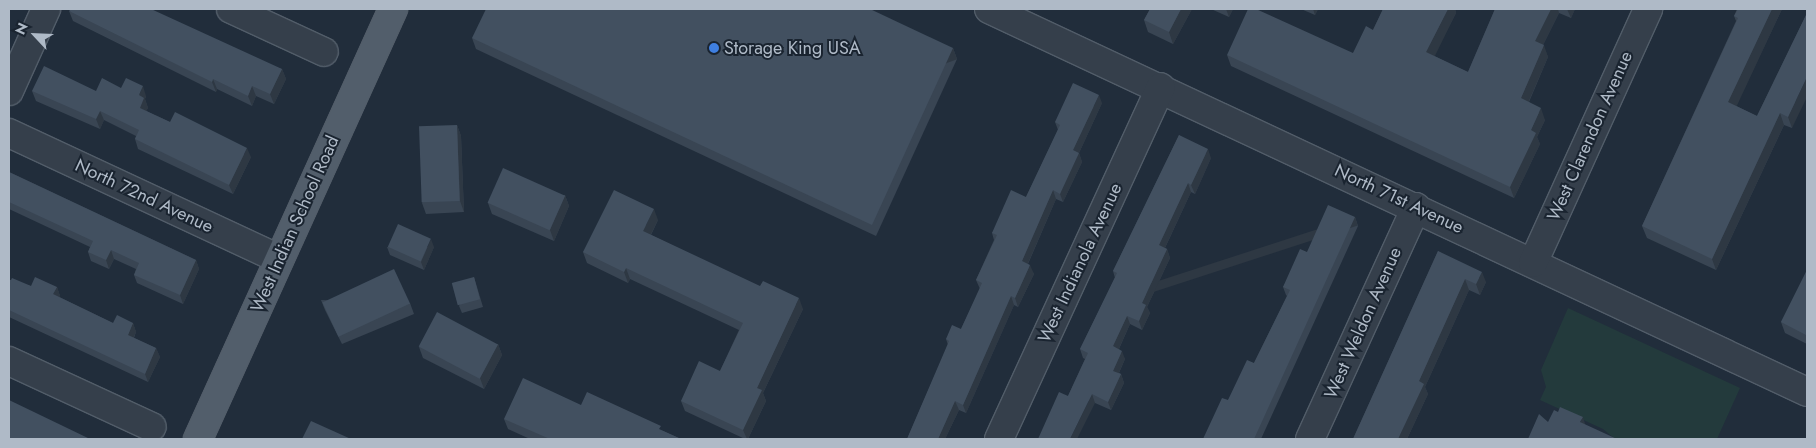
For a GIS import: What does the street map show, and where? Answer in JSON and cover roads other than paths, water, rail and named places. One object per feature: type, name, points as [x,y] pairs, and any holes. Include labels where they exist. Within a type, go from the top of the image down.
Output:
[{"type":"main road","name":"West Indian School Road","points":[[198,439],[393,9]]},
{"type":"street","points":[[9,91],[46,9]]},
{"type":"street","points":[[231,9],[324,52]]},
{"type":"street","name":"North 71st Avenue","points":[[989,9],[1161,87],[1807,392]]},
{"type":"street","name":"West Clarendon Avenue","points":[[1533,263],[1648,9]]},
{"type":"street","name":"West Indianola Avenue","points":[[999,439],[1161,87]]},
{"type":"street","name":"North 72nd Avenue","points":[[9,133],[279,259]]},
{"type":"street","name":"West Weldon Avenue","points":[[1310,439],[1416,207]]},
{"type":"street","points":[[9,361],[152,427]]},
{"type":"place","name":"Storage King USA","points":[[714,48]]}]
